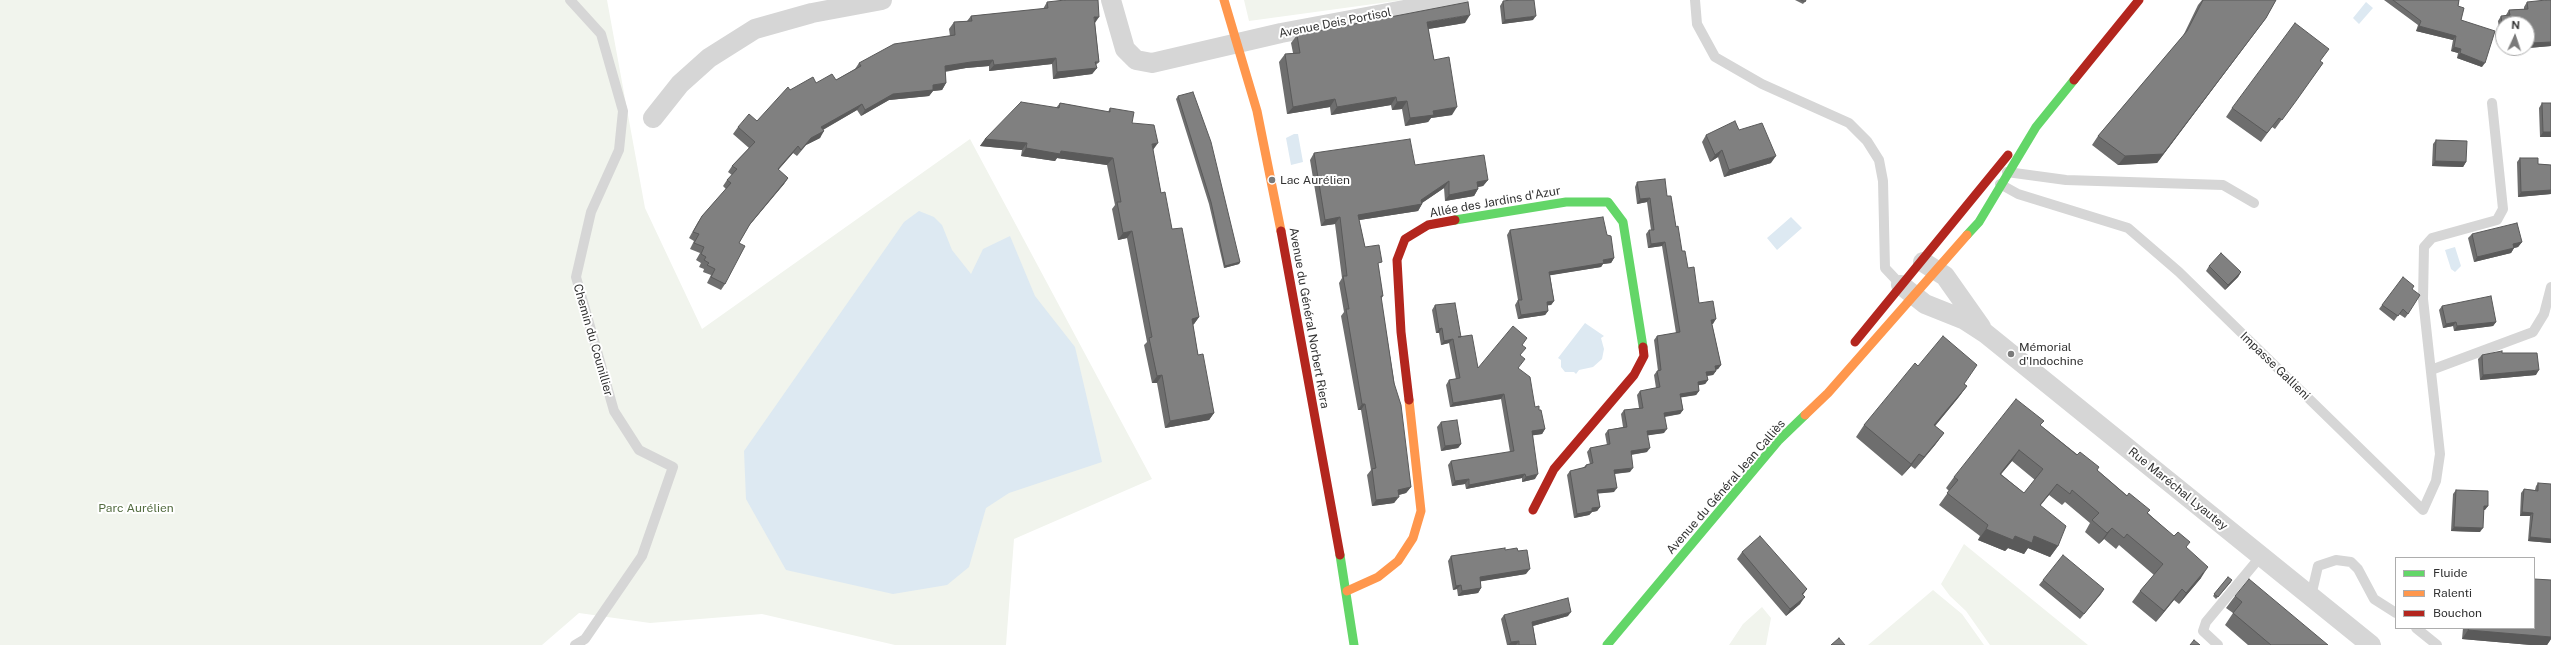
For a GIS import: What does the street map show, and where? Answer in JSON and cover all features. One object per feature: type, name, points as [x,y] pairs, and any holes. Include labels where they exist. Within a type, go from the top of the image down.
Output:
[{"type":"main road","name":"Avenue du Général Norbert Riera","points":[[1224,0],[1258,111],[1272,180],[1347,591],[1354,645]]},
{"type":"main road","points":[[1908,291],[1921,260],[1995,169],[2036,127],[2139,0]]},
{"type":"main road","points":[[1849,348],[1908,291],[1937,272],[1979,222],[2036,127]]},
{"type":"main road","name":"Allée des Jardins d'Azur","points":[[1347,591],[1378,577],[1398,561],[1413,538],[1422,511],[1401,332],[1397,260],[1405,239],[1428,225],[1566,202],[1608,202],[1623,222],[1644,356],[1634,375],[1554,469],[1533,510]]},
{"type":"main road","name":"Avenue du Général Jean Calliès","points":[[1610,644],[1778,441],[1828,393],[1908,291]]},
{"type":"main road","points":[[1778,441],[1810,398]]},
{"type":"street","points":[[653,118],[680,84],[708,58],[755,29],[812,13],[882,0]]},
{"type":"street","points":[[1111,0],[1126,49],[1136,60],[1152,63],[1236,43]]},
{"type":"street","name":"Avenue Deis Portisol","points":[[1236,43],[1458,0]]},
{"type":"street","points":[[1921,260],[1945,276],[1985,333]]},
{"type":"street","points":[[1908,291],[1926,304],[1965,320],[1985,333]]},
{"type":"street","name":"Rue Maréchal Lyautey","points":[[1985,333],[2371,645]]},
{"type":"lane","name":"Chemin du Counillier","points":[[570,0],[601,34],[622,111],[619,150],[591,212],[576,277],[614,411],[639,450],[673,467],[642,556],[585,639],[575,645]]},
{"type":"lane","points":[[1695,0],[1698,24],[1714,57],[1762,84],[1849,122],[1867,141],[1879,160],[1883,181],[1885,268],[1908,291]]},
{"type":"lane","name":"Impasse Gallieni","points":[[1988,178],[2018,194],[2128,228],[2179,272],[2423,510],[2436,481],[2440,454],[2423,298],[2424,246],[2432,238],[2497,220],[2503,209],[2492,103]]},
{"type":"lane","points":[[1995,169],[2009,173],[2066,180],[2223,185],[2254,203]]},
{"type":"lane","points":[[2431,370],[2533,332],[2544,314],[2551,287]]},
{"type":"lane","points":[[2218,645],[2203,631],[2206,622],[2261,556]]},
{"type":"lane","points":[[2311,596],[2318,566],[2336,560],[2350,562],[2358,569],[2374,598],[2395,612]]},
{"type":"lane","points":[[2417,629],[2437,645]]},
{"type":"green space","name":"Parc Aurélien","points":[[0,0],[607,0],[645,208],[702,329],[970,139],[1152,479],[1014,539],[1006,645],[895,645],[762,614],[650,623],[579,613],[542,645],[0,645]]},
{"type":"green space","points":[[1244,0],[1403,0],[1249,21]]},
{"type":"green space","points":[[1964,544],[2088,645],[1990,645],[1966,611],[1950,596],[1941,584]]},
{"type":"green space","points":[[1933,590],[1962,614],[1984,645],[1868,645]]},
{"type":"green space","points":[[1762,607],[1771,618],[1766,645],[1729,645],[1743,624]]},
{"type":"shaded area","points":[[2366,2],[2373,8],[2359,24],[2353,18]]},
{"type":"shaded area","points":[[1294,134],[1298,134],[1303,162],[1291,165],[1286,138]]},
{"type":"shaded area","points":[[919,211],[934,217],[942,225],[952,250],[971,274],[983,249],[1010,236],[1035,296],[1075,347],[1102,462],[1009,493],[986,508],[969,567],[947,585],[893,594],[786,570],[746,499],[744,451],[904,222]]},
{"type":"shaded area","points":[[1791,217],[1802,228],[1777,250],[1767,238]]},
{"type":"shaded area","points":[[2455,247],[2461,266],[2455,272],[2451,269],[2445,250]]},
{"type":"shaded area","points":[[1585,323],[1604,336],[1601,338],[1604,349],[1602,359],[1593,367],[1579,370],[1576,374],[1574,372],[1565,372],[1561,367],[1561,360],[1558,358]]},
{"type":"building","points":[[1065,0],[1098,0],[1099,17],[1094,17],[1099,62],[1095,62],[1097,68],[1057,72],[1056,58],[994,65],[993,60],[971,62],[945,66],[946,83],[933,85],[933,90],[893,94],[865,110],[862,104],[821,127],[824,131],[811,138],[801,150],[798,146],[778,169],[788,178],[750,224],[739,243],[745,246],[725,284],[711,277],[715,269],[707,265],[709,263],[704,260],[706,257],[701,254],[704,247],[694,243],[699,234],[693,232],[702,216],[731,183],[727,180],[737,169],[732,166],[755,142],[738,127],[749,114],[757,121],[788,87],[790,90],[813,77],[816,83],[832,74],[836,80],[861,66],[859,63],[894,44],[955,35],[954,22],[972,21],[971,16],[1048,8],[1047,2]]},
{"type":"building","points":[[1534,0],[1536,16],[1505,20],[1503,1]]},
{"type":"building","points":[[2203,0],[2276,0],[2266,18],[2163,154],[2125,156],[2098,136],[2187,31]]},
{"type":"building","points":[[2393,0],[2459,0],[2458,6],[2464,8],[2461,20],[2495,31],[2485,63],[2460,53],[2461,49],[2454,47],[2456,36],[2419,26],[2421,21]]},
{"type":"building","points":[[2551,0],[2551,42],[2535,43],[2535,16],[2501,16],[2510,15],[2509,10],[2528,9],[2527,2]]},
{"type":"building","points":[[1468,2],[1470,15],[1427,22],[1434,60],[1449,57],[1457,107],[1433,111],[1434,115],[1410,118],[1407,101],[1397,102],[1396,97],[1337,107],[1335,99],[1293,107],[1285,54],[1300,53],[1297,35]]},
{"type":"building","points":[[2295,23],[2329,49],[2320,61],[2323,63],[2282,120],[2279,118],[2267,133],[2232,108]]},
{"type":"building","points":[[1193,92],[1211,142],[1240,262],[1225,266],[1211,202],[1178,96]]},
{"type":"building","points":[[1021,102],[1059,108],[1060,103],[1110,112],[1110,108],[1134,112],[1132,123],[1154,125],[1158,143],[1152,144],[1161,193],[1165,192],[1172,229],[1182,228],[1199,317],[1192,319],[1198,355],[1203,354],[1214,413],[1170,421],[1162,375],[1157,376],[1149,338],[1152,337],[1132,231],[1123,233],[1117,202],[1121,202],[1113,158],[1061,151],[1060,154],[1026,148],[1027,143],[985,139]]},
{"type":"building","points":[[2542,103],[2551,103],[2551,132],[2543,132]]},
{"type":"building","points":[[1735,121],[1739,130],[1762,123],[1776,156],[1729,170],[1722,150],[1715,155],[1706,135]]},
{"type":"building","points":[[1410,139],[1415,165],[1484,155],[1488,180],[1477,182],[1478,189],[1449,195],[1449,181],[1421,200],[1422,204],[1358,215],[1365,247],[1379,245],[1382,262],[1378,263],[1383,296],[1381,296],[1394,383],[1401,405],[1411,487],[1398,490],[1399,497],[1376,500],[1372,469],[1376,468],[1365,404],[1362,404],[1346,309],[1349,309],[1343,276],[1347,276],[1340,217],[1325,220],[1314,153]]},
{"type":"building","points":[[2436,140],[2467,141],[2466,162],[2435,161]]},
{"type":"building","points":[[2520,158],[2538,158],[2538,164],[2551,165],[2551,190],[2521,192]]},
{"type":"building","points":[[1665,179],[1667,196],[1671,196],[1682,251],[1685,251],[1688,268],[1694,267],[1699,303],[1713,301],[1716,319],[1711,320],[1721,365],[1715,366],[1716,371],[1706,372],[1708,380],[1698,382],[1699,391],[1680,394],[1683,410],[1664,413],[1667,429],[1647,431],[1650,448],[1631,451],[1633,468],[1614,470],[1617,488],[1597,490],[1600,507],[1592,508],[1592,511],[1577,514],[1570,471],[1586,467],[1586,465],[1593,463],[1590,448],[1610,444],[1608,430],[1627,427],[1624,410],[1643,408],[1640,391],[1660,387],[1657,371],[1661,370],[1657,336],[1680,332],[1665,242],[1651,244],[1649,230],[1654,230],[1650,198],[1640,199],[1637,182]]},
{"type":"building","points":[[1603,217],[1607,235],[1611,236],[1614,258],[1603,260],[1604,263],[1549,272],[1554,301],[1547,302],[1548,311],[1521,315],[1518,300],[1522,300],[1510,230]]},
{"type":"building","points":[[2517,223],[2522,242],[2513,244],[2514,248],[2477,257],[2472,234]]},
{"type":"building","points":[[2221,253],[2241,272],[2228,285],[2209,266]]},
{"type":"building","points":[[2403,277],[2414,286],[2412,289],[2420,295],[2408,314],[2403,309],[2398,316],[2382,305]]},
{"type":"building","points":[[2491,296],[2496,322],[2457,326],[2456,322],[2446,324],[2442,306]]},
{"type":"building","points":[[1455,303],[1461,337],[1472,335],[1478,368],[1513,326],[1527,338],[1522,345],[1526,348],[1520,355],[1525,359],[1518,368],[1530,377],[1535,407],[1539,406],[1539,410],[1541,410],[1545,429],[1532,431],[1538,474],[1526,477],[1525,474],[1469,485],[1469,479],[1455,481],[1451,461],[1514,451],[1504,394],[1453,403],[1449,380],[1460,378],[1453,339],[1444,341],[1442,328],[1439,329],[1435,305]]},
{"type":"building","points":[[1943,336],[1977,365],[1964,384],[1967,386],[1934,425],[1944,433],[1924,457],[1919,454],[1911,464],[1864,425],[1915,363],[1918,366]]},
{"type":"building","points":[[2502,351],[2502,353],[2537,353],[2539,370],[2483,375],[2482,355]]},
{"type":"building","points":[[2016,399],[2044,421],[2040,425],[2077,455],[2080,452],[2099,467],[2097,470],[2127,496],[2129,493],[2150,510],[2147,513],[2174,536],[2178,532],[2190,542],[2186,547],[2208,567],[2186,593],[2182,589],[2164,611],[2140,591],[2163,564],[2127,534],[2124,538],[2112,528],[2107,533],[2092,520],[2099,513],[2072,490],[2070,494],[2057,484],[2040,505],[2066,526],[2058,546],[2034,536],[2032,543],[2015,536],[2013,540],[1986,529],[1988,525],[1947,493],[1958,480],[1954,477]],"holes":[[[2019,450],[2043,469],[2024,493],[2000,474]]]},
{"type":"building","points":[[1457,420],[1461,444],[1445,446],[1441,422]]},
{"type":"building","points":[[2538,483],[2551,484],[2551,539],[2530,537],[2533,513],[2522,512],[2524,489],[2538,491]]},
{"type":"building","points":[[2456,490],[2488,491],[2488,506],[2484,506],[2483,528],[2454,527]]},
{"type":"building","points":[[1760,536],[1807,589],[1802,594],[1805,597],[1790,609],[1742,552]]},
{"type":"building","points":[[1505,548],[1505,550],[1517,548],[1518,551],[1527,550],[1530,569],[1480,577],[1481,588],[1462,591],[1461,585],[1456,586],[1451,556]]},
{"type":"building","points":[[2063,555],[2104,589],[2084,614],[2043,580]]},
{"type":"building","points":[[2228,577],[2232,580],[2218,597],[2214,594]]},
{"type":"building","points":[[2249,579],[2328,645],[2271,645],[2233,613],[2242,602],[2235,596]]},
{"type":"building","points":[[2535,579],[2551,580],[2551,637],[2468,630],[2535,629]]},
{"type":"building","points":[[1568,598],[1571,612],[1532,622],[1536,645],[1519,645],[1519,641],[1511,642],[1504,615]]},
{"type":"building","points":[[1839,638],[1845,645],[1831,645]]},
{"type":"building","points":[[2194,640],[2200,645],[2190,645]]},
{"type":"traffic: fast","points":[[1967,235],[1979,222],[2036,127],[2074,80]]},
{"type":"traffic: fast","points":[[1455,220],[1566,202],[1608,202],[1623,222],[1643,347]]},
{"type":"traffic: fast","points":[[1607,645],[1778,441],[1805,415]]},
{"type":"traffic: fast","points":[[1340,555],[1354,645]]},
{"type":"traffic: slow","points":[[1224,0],[1257,111],[1281,231]]},
{"type":"traffic: slow","points":[[1805,415],[1828,393],[1967,235]]},
{"type":"traffic: slow","points":[[1347,591],[1378,577],[1398,561],[1413,538],[1421,511],[1409,400]]},
{"type":"traffic: jam","points":[[2074,80],[2139,0]]},
{"type":"traffic: jam","points":[[1855,342],[2008,155]]},
{"type":"traffic: jam","points":[[1409,400],[1401,332],[1397,260],[1405,239],[1428,225],[1455,220]]},
{"type":"traffic: jam","points":[[1281,231],[1340,555]]},
{"type":"traffic: jam","points":[[1533,510],[1554,469],[1634,375],[1644,356],[1643,347]]},
{"type":"place","name":"Lac Aurélien","points":[[1272,180]]},
{"type":"place","name":"Mémorial d'Indochine","points":[[2011,354]]}]
